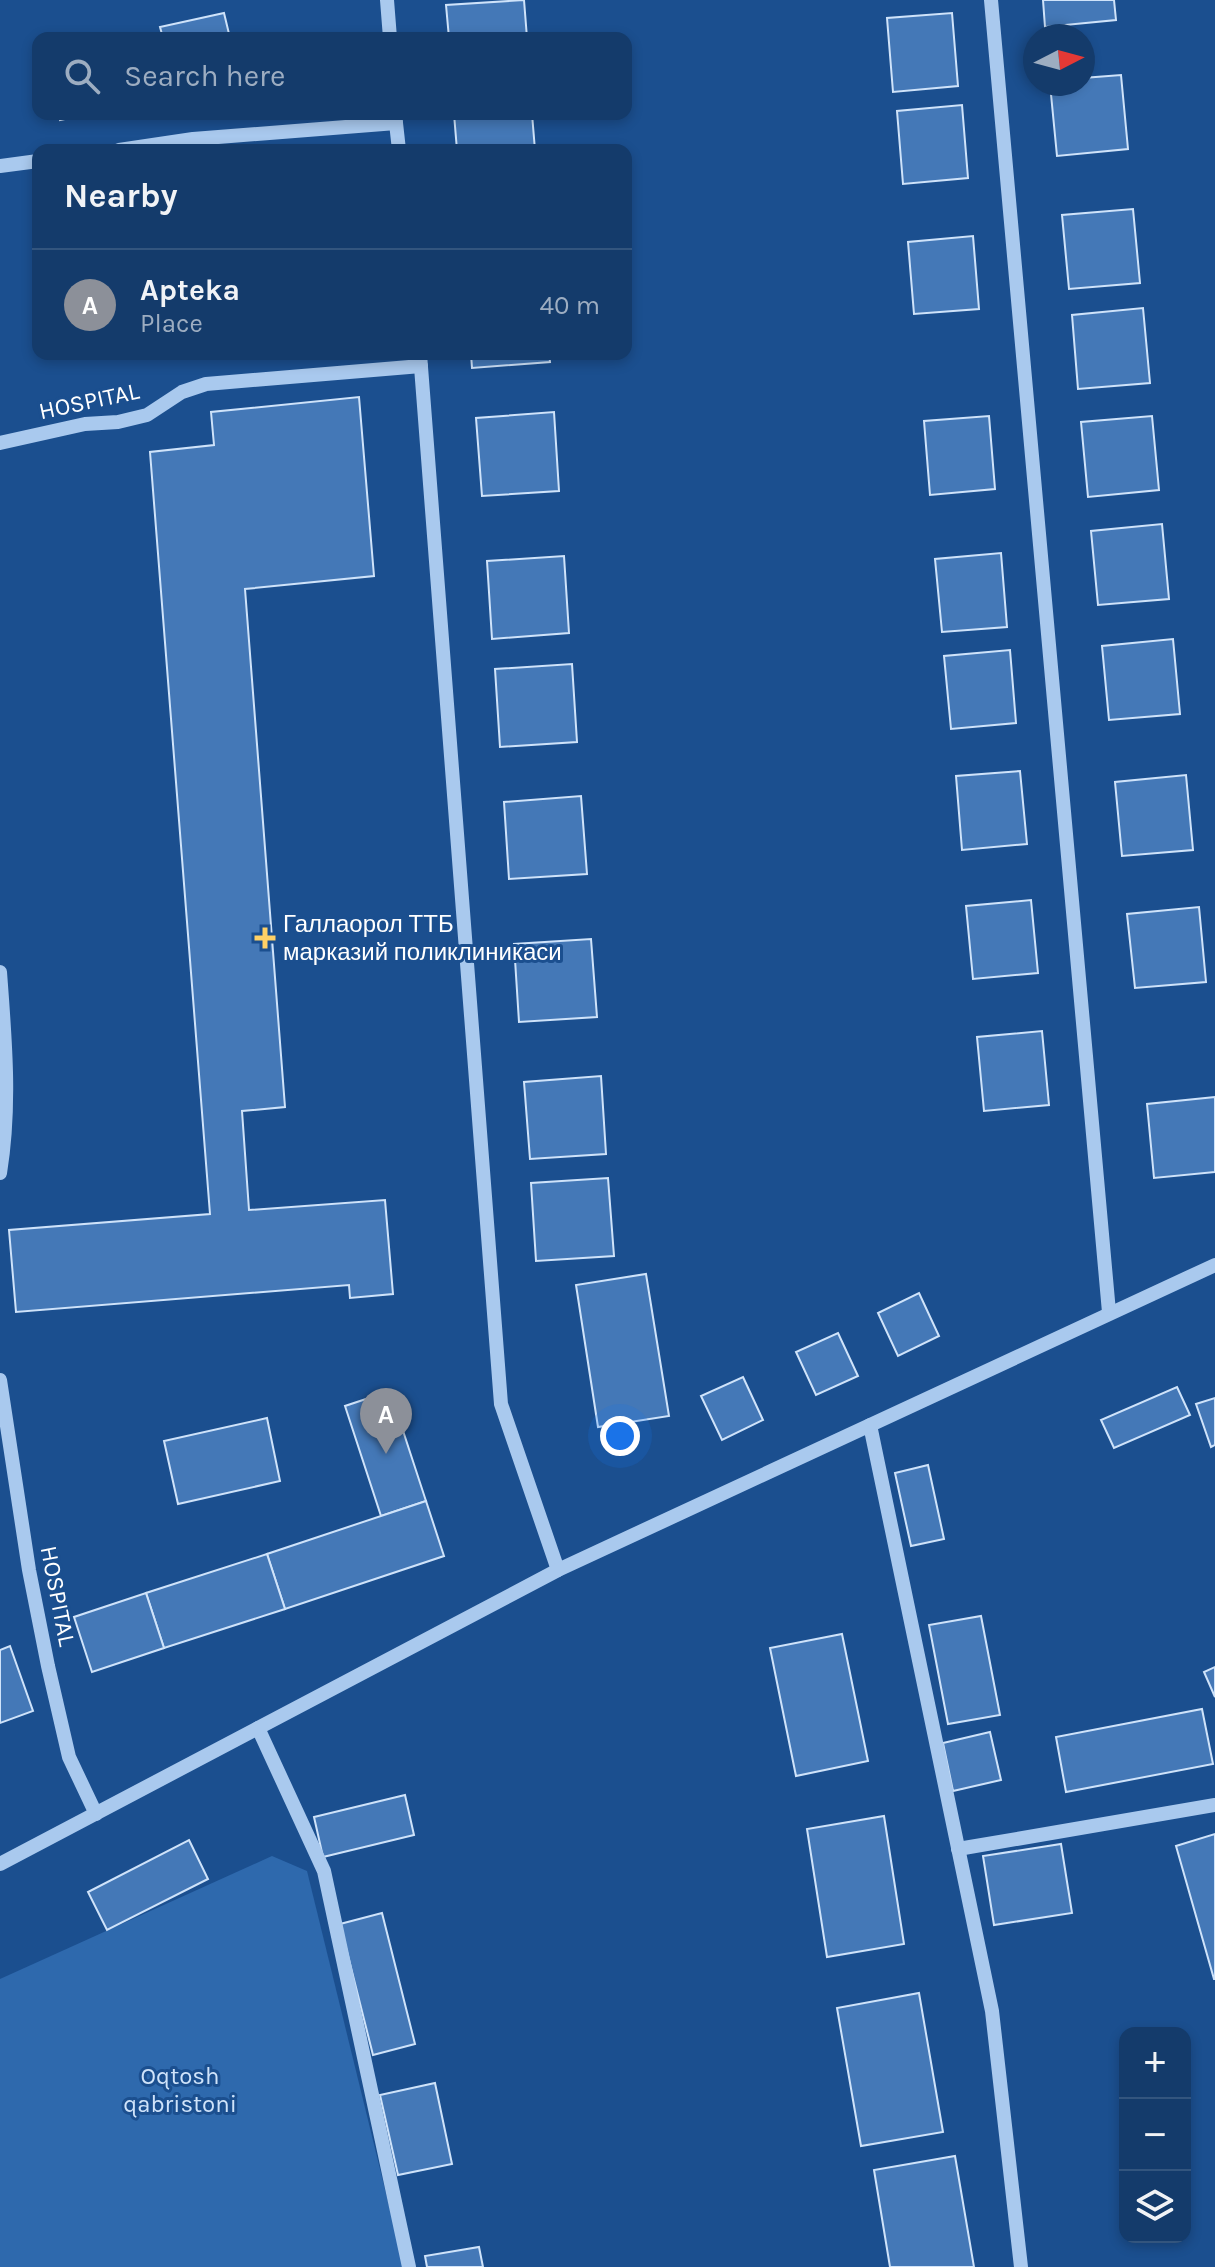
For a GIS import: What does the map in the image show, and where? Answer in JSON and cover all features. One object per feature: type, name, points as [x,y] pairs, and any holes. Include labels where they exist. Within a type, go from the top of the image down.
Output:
[{"type":"street","points":[[387,0],[390,32]]},
{"type":"street","points":[[991,0],[1109,1312]]},
{"type":"street","points":[[159,144],[385,120]]},
{"type":"street","points":[[395,120],[398,144]]},
{"type":"street","points":[[0,166],[32,162]]},
{"type":"street","points":[[421,360],[501,1404],[558,1570]]},
{"type":"street","name":"HOSPITAL","points":[[0,443],[85,424],[118,422],[147,415],[182,392],[206,384],[421,360]]},
{"type":"street","points":[[0,972],[6,1061],[5,1129],[0,1173]]},
{"type":"street","points":[[0,1864],[558,1570],[1215,1265]]},
{"type":"street","name":"HOSPITAL","points":[[0,1380],[29,1570],[48,1666],[69,1757],[96,1814]]},
{"type":"street","points":[[870,1425],[992,2011],[1021,2267]]},
{"type":"street","points":[[258,1728],[324,1871],[409,2267]]},
{"type":"street","points":[[958,1849],[1215,1805]]},
{"type":"green space","name":"Oqtosh qabristoni","points":[[272,1856],[307,1871],[404,2267],[0,2267],[0,1979]]},
{"type":"building","points":[[524,0],[527,32],[448,32],[446,5]]},
{"type":"building","points":[[1043,0],[1114,0],[1116,20],[1045,24]]},
{"type":"building","points":[[224,13],[229,32],[161,32],[160,27]]},
{"type":"building","points":[[952,13],[958,86],[893,92],[887,18]]},
{"type":"building","points":[[1121,75],[1128,149],[1057,156],[1051,96],[1095,96],[1095,77]]},
{"type":"building","points":[[962,105],[968,178],[903,184],[897,111]]},
{"type":"building","points":[[454,120],[532,120],[534,144],[456,144]]},
{"type":"building","points":[[1133,209],[1140,283],[1069,289],[1062,215]]},
{"type":"building","points":[[973,236],[979,309],[914,314],[908,242]]},
{"type":"building","points":[[1143,308],[1150,383],[1078,389],[1072,315]]},
{"type":"building","points":[[471,360],[550,362],[472,368]]},
{"type":"building","points":[[359,397],[374,576],[245,589],[285,1107],[242,1111],[249,1210],[385,1200],[393,1294],[350,1298],[349,1285],[16,1312],[9,1230],[210,1214],[150,452],[214,445],[211,412]]},
{"type":"building","points":[[554,412],[559,491],[482,496],[476,418]]},
{"type":"building","points":[[989,416],[995,489],[930,495],[924,421]]},
{"type":"building","points":[[1152,416],[1159,490],[1088,497],[1081,422]]},
{"type":"building","points":[[1162,524],[1169,599],[1098,605],[1091,531]]},
{"type":"building","points":[[1001,553],[1007,627],[942,632],[935,559]]},
{"type":"building","points":[[564,556],[569,633],[492,639],[487,561]]},
{"type":"building","points":[[1173,639],[1180,714],[1109,720],[1102,646]]},
{"type":"building","points":[[1010,650],[1016,723],[951,729],[944,656]]},
{"type":"building","points":[[572,664],[577,742],[500,747],[495,669]]},
{"type":"building","points":[[1020,771],[1027,844],[962,850],[956,776]]},
{"type":"building","points":[[1186,775],[1193,850],[1122,856],[1115,782]]},
{"type":"building","points":[[581,796],[587,874],[509,879],[504,802]]},
{"type":"building","points":[[1031,900],[1038,973],[973,979],[966,906]]},
{"type":"building","points":[[1199,907],[1206,982],[1135,988],[1127,914]]},
{"type":"building","points":[[591,939],[597,1017],[519,1022],[514,944]]},
{"type":"building","points":[[1042,1031],[1049,1105],[984,1111],[977,1037]]},
{"type":"building","points":[[601,1076],[606,1154],[530,1159],[524,1082]]},
{"type":"building","points":[[1215,1097],[1215,1172],[1154,1178],[1147,1104]]},
{"type":"building","points":[[608,1178],[614,1256],[536,1261],[531,1183]]},
{"type":"building","points":[[646,1274],[669,1416],[598,1427],[576,1285]]},
{"type":"building","points":[[919,1293],[939,1336],[898,1356],[878,1313]]},
{"type":"building","points":[[838,1333],[858,1376],[816,1395],[796,1352]]},
{"type":"building","points":[[743,1377],[763,1420],[722,1440],[701,1396]]},
{"type":"building","points":[[1177,1387],[1190,1415],[1114,1448],[1101,1420]]},
{"type":"building","points":[[390,1391],[426,1501],[381,1516],[345,1406]]},
{"type":"building","points":[[1215,1398],[1215,1445],[1211,1447],[1196,1404]]},
{"type":"building","points":[[267,1418],[280,1481],[178,1504],[164,1441]]},
{"type":"building","points":[[928,1465],[944,1539],[911,1546],[895,1473]]},
{"type":"building","points":[[426,1501],[444,1556],[285,1609],[267,1554]]},
{"type":"building","points":[[267,1554],[285,1609],[164,1648],[146,1593]]},
{"type":"building","points":[[146,1593],[164,1648],[92,1672],[74,1617]]},
{"type":"building","points":[[981,1616],[1000,1715],[948,1724],[929,1625]]},
{"type":"building","points":[[842,1634],[868,1761],[796,1776],[770,1648]]},
{"type":"building","points":[[10,1646],[33,1711],[0,1723],[0,1650]]},
{"type":"building","points":[[1215,1667],[1215,1697],[1204,1672]]},
{"type":"building","points":[[1202,1709],[1213,1764],[1066,1792],[1056,1737]]},
{"type":"building","points":[[990,1732],[1001,1780],[953,1791],[943,1743]]},
{"type":"building","points":[[405,1795],[414,1835],[323,1857],[314,1817]]},
{"type":"building","points":[[884,1816],[904,1944],[827,1957],[807,1829]]},
{"type":"building","points":[[1215,1834],[1215,1979],[1214,1979],[1176,1846]]},
{"type":"building","points":[[189,1840],[208,1879],[107,1930],[88,1892]]},
{"type":"building","points":[[1061,1844],[1072,1913],[994,1925],[983,1856]]},
{"type":"building","points":[[382,1913],[415,2044],[373,2055],[340,1924]]},
{"type":"building","points":[[919,1993],[943,2132],[861,2146],[837,2008]]},
{"type":"building","points":[[435,2083],[452,2164],[398,2175],[380,2095]]},
{"type":"building","points":[[955,2156],[974,2267],[890,2267],[874,2170]]},
{"type":"building","points":[[479,2247],[483,2267],[427,2267],[425,2256]]},
{"type":"place","name":"Галлаорол ТТБ марказий поликлиникаси","points":[[265,938]]},
{"type":"place","name":"Apteka","points":[[386,1454]]}]
